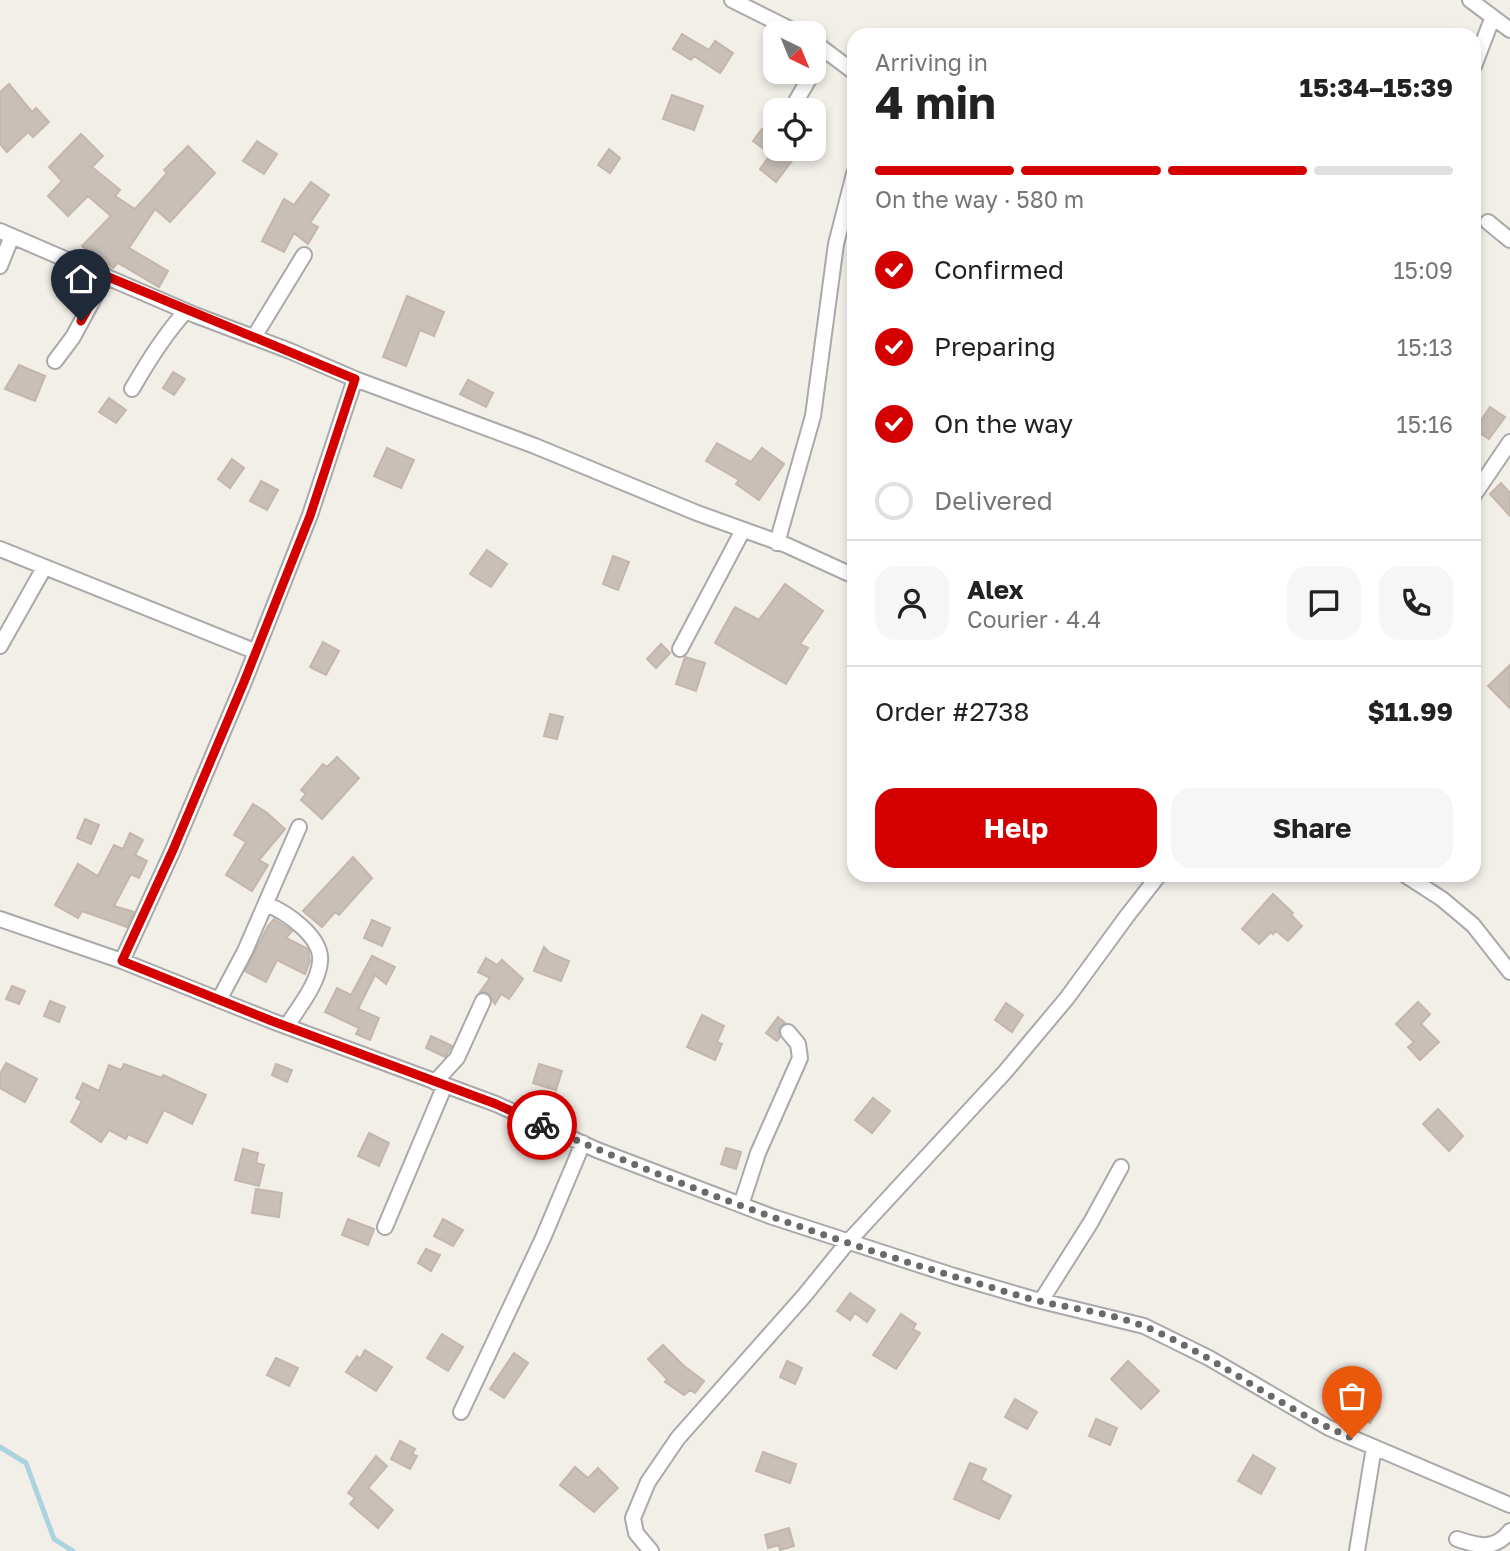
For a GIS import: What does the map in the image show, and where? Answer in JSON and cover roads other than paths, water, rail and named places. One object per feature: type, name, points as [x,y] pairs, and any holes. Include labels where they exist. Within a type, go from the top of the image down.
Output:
[{"type":"street","points":[[732,0],[774,21]]},
{"type":"street","points":[[1470,0],[1510,30]]},
{"type":"street","points":[[1481,48],[1492,19]]},
{"type":"street","points":[[826,51],[847,67]]},
{"type":"street","points":[[777,542],[813,416],[836,244],[847,201]]},
{"type":"street","points":[[1488,222],[1510,240]]},
{"type":"street","points":[[0,266],[6,234],[186,311],[355,379],[535,446],[777,542],[847,573]]},
{"type":"street","points":[[254,337],[304,255]]},
{"type":"street","points":[[55,360],[73,337],[106,276]]},
{"type":"street","points":[[132,389],[158,346],[186,311]]},
{"type":"street","points":[[122,961],[173,850],[244,682],[254,651],[310,516],[355,379]]},
{"type":"street","points":[[1481,485],[1510,442]]},
{"type":"street","points":[[680,649],[743,530]]},
{"type":"street","points":[[0,549],[254,651]]},
{"type":"street","points":[[0,646],[44,568]]},
{"type":"street","points":[[219,1000],[245,951],[299,827]]},
{"type":"street","points":[[651,1551],[636,1533],[633,1518],[648,1482],[678,1438],[804,1296],[847,1242],[1005,1072],[1067,998],[1154,882]]},
{"type":"street","points":[[1416,882],[1442,899],[1473,925],[1510,972]]},
{"type":"street","points":[[266,904],[283,911],[298,923],[318,950],[320,962],[313,981],[287,1026]]},
{"type":"street","points":[[0,919],[122,961],[496,1104],[583,1143],[741,1205],[847,1242],[1041,1301],[1144,1326],[1209,1358],[1329,1428],[1510,1505]]},
{"type":"street","points":[[385,1227],[440,1084],[457,1058],[483,1001]]},
{"type":"street","points":[[741,1205],[758,1153],[800,1059],[798,1044],[789,1032]]},
{"type":"street","points":[[461,1412],[543,1238],[583,1143]]},
{"type":"street","points":[[1041,1301],[1091,1222],[1121,1167]]},
{"type":"street","points":[[1357,1551],[1374,1447]]},
{"type":"street","points":[[1457,1539],[1478,1546],[1489,1546],[1503,1539],[1510,1531]]},
{"type":"waterway","points":[[0,1447],[26,1463],[54,1539],[73,1551]]}]
